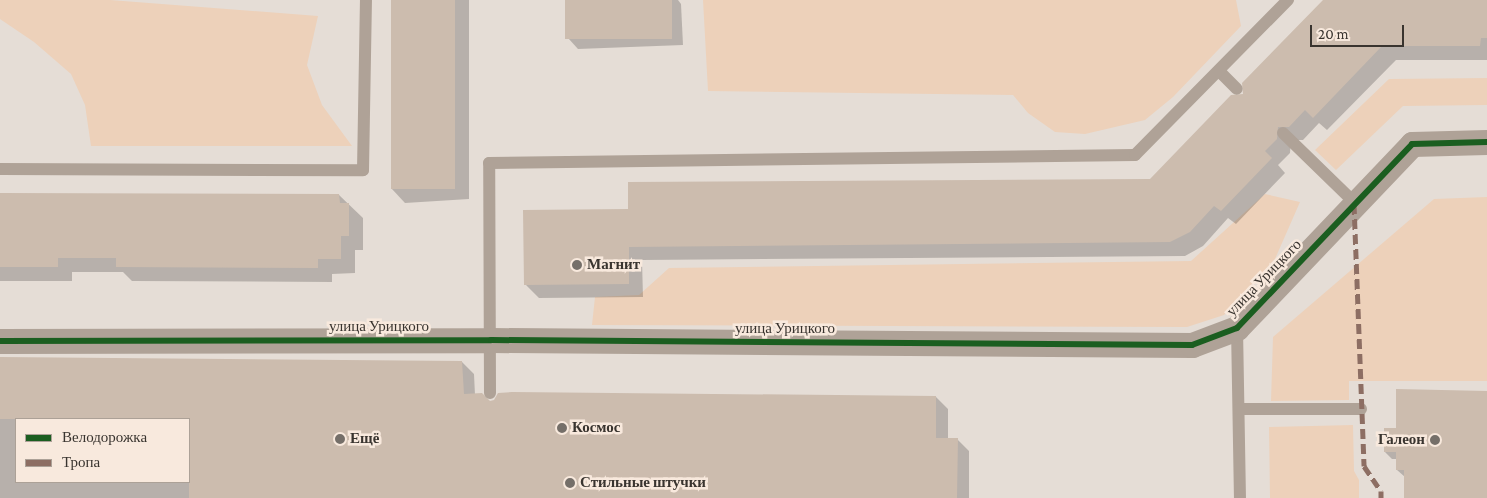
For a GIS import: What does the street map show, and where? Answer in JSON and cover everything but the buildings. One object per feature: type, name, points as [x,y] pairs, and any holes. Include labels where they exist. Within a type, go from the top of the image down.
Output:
[{"type":"street","name":"улица Урицкого","points":[[0,341],[491,340],[1192,345],[1237,328],[1354,202],[1412,144],[1487,142]]},
{"type":"lane","points":[[0,169],[363,170],[366,0]]},
{"type":"lane","points":[[490,393],[489,163],[1134,155],[1288,0]]},
{"type":"lane","points":[[1219,71],[1237,89]]},
{"type":"lane","points":[[1283,133],[1354,202]]},
{"type":"lane","points":[[1237,328],[1240,498]]},
{"type":"lane","points":[[1239,409],[1361,409]]},
{"type":"shaded area","points":[[0,0],[110,0],[318,16],[307,65],[322,105],[352,146],[91,146],[85,105],[71,74],[34,42],[0,19]]},
{"type":"shaded area","points":[[703,0],[1236,0],[1241,26],[1173,97],[1145,120],[1085,134],[1055,132],[1028,113],[1013,95],[708,91]]},
{"type":"shaded area","points":[[1487,78],[1487,105],[1403,106],[1336,170],[1315,150],[1389,79]]},
{"type":"shaded area","points":[[1265,194],[1300,202],[1275,259],[1224,315],[1187,327],[592,325],[595,297],[639,295],[669,268],[1191,261]]},
{"type":"shaded area","points":[[1487,197],[1487,381],[1349,381],[1349,400],[1271,401],[1273,337],[1434,199]]},
{"type":"shaded area","points":[[1353,425],[1354,471],[1359,480],[1359,498],[1270,498],[1269,427]]},
{"type":"marked path","points":[[1354,204],[1364,466],[1381,491],[1381,498]]},
{"type":"cycle path","points":[[0,341],[491,340],[1192,345],[1237,328],[1412,144],[1487,142]]},
{"type":"place","name":"Магнит","points":[[577,265]]},
{"type":"place","name":"Космос","points":[[562,428]]},
{"type":"place","name":"Ещё","points":[[340,439]]},
{"type":"place","name":"Галеон","points":[[1435,440]]},
{"type":"place","name":"Стильные штучки","points":[[570,483]]}]
